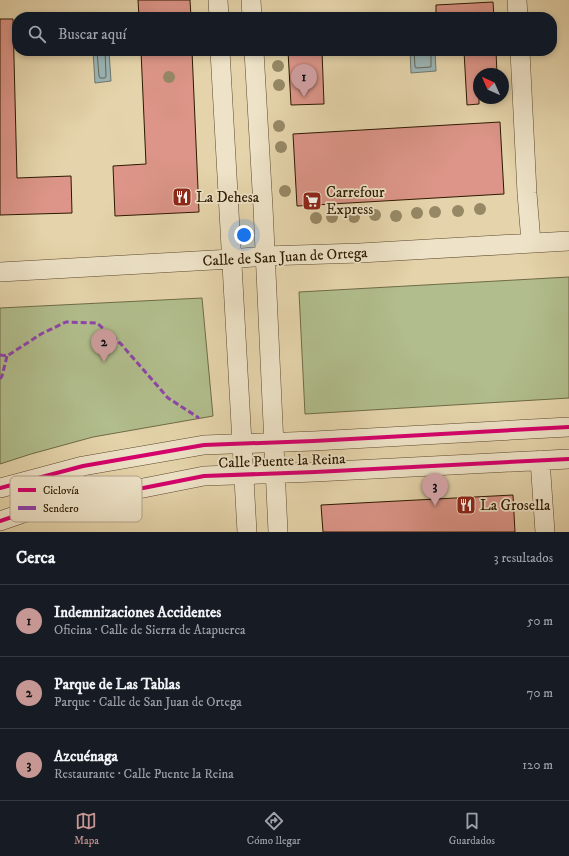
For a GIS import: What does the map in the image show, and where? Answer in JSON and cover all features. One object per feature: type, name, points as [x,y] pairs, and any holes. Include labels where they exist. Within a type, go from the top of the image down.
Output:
[{"type":"street","points":[[218,0],[219,12]]},
{"type":"street","points":[[251,0],[252,12]]},
{"type":"street","points":[[517,0],[518,12]]},
{"type":"street","points":[[220,56],[247,532]]},
{"type":"street","points":[[254,56],[278,532]]},
{"type":"street","points":[[520,56],[531,242]]},
{"type":"street","name":"Calle de San Juan de Ortega","points":[[0,272],[231,260],[265,256],[360,253],[569,241]]},
{"type":"street","name":"Calle Puente la Reina","points":[[46,476],[84,466],[204,446],[569,427]]},
{"type":"street","name":"Calle Puente la Reina","points":[[142,488],[204,476],[569,458]]},
{"type":"street","points":[[540,460],[544,532]]},
{"type":"street","name":"Calle Puente la Reina","points":[[0,488],[10,485]]},
{"type":"street","name":"Calle Puente la Reina","points":[[0,521],[10,518]]},
{"type":"green space","points":[[569,277],[569,398],[305,414],[299,292]]},
{"type":"green space","points":[[202,298],[213,416],[93,437],[0,464],[0,308]]},
{"type":"water","points":[[93,56],[109,56],[111,81],[95,83]]},
{"type":"water","points":[[410,56],[435,56],[436,71],[411,73]]},
{"type":"building","points":[[138,0],[190,0],[191,12],[139,12]]},
{"type":"building","points":[[493,2],[494,12],[436,12],[436,5]]},
{"type":"building","points":[[0,19],[12,19],[17,178],[71,176],[72,213],[0,215]]},
{"type":"building","points":[[141,56],[192,56],[199,212],[115,216],[113,166],[146,164]]},
{"type":"building","points":[[288,56],[322,56],[324,104],[291,105]]},
{"type":"building","points":[[464,56],[496,56],[497,68],[473,68],[473,104],[479,104],[467,105]]},
{"type":"building","points":[[500,122],[504,194],[297,206],[293,134]]},
{"type":"building","points":[[513,495],[515,532],[323,532],[321,505]]},
{"type":"marked path","points":[[0,355],[7,356],[41,334],[66,322],[97,323],[121,344],[168,398],[199,418]]},
{"type":"marked path","points":[[0,379],[7,356]]},
{"type":"cycle path","points":[[45,476],[83,466],[204,445],[314,441],[569,427]]},
{"type":"cycle path","points":[[142,488],[204,476],[569,459]]},
{"type":"cycle path","points":[[0,488],[10,485]]},
{"type":"cycle path","points":[[0,521],[10,518]]},
{"type":"place","name":"Indemnizaciones Accidentes","points":[[304,97]]},
{"type":"place","name":"La Dehesa","points":[[182,197]]},
{"type":"place","name":"Carrefour Express","points":[[312,201]]},
{"type":"place","name":"Parque de Las Tablas","points":[[104,362]]},
{"type":"place","name":"La Grosella","points":[[466,505]]},
{"type":"place","name":"Azcuénaga","points":[[435,506]]}]
